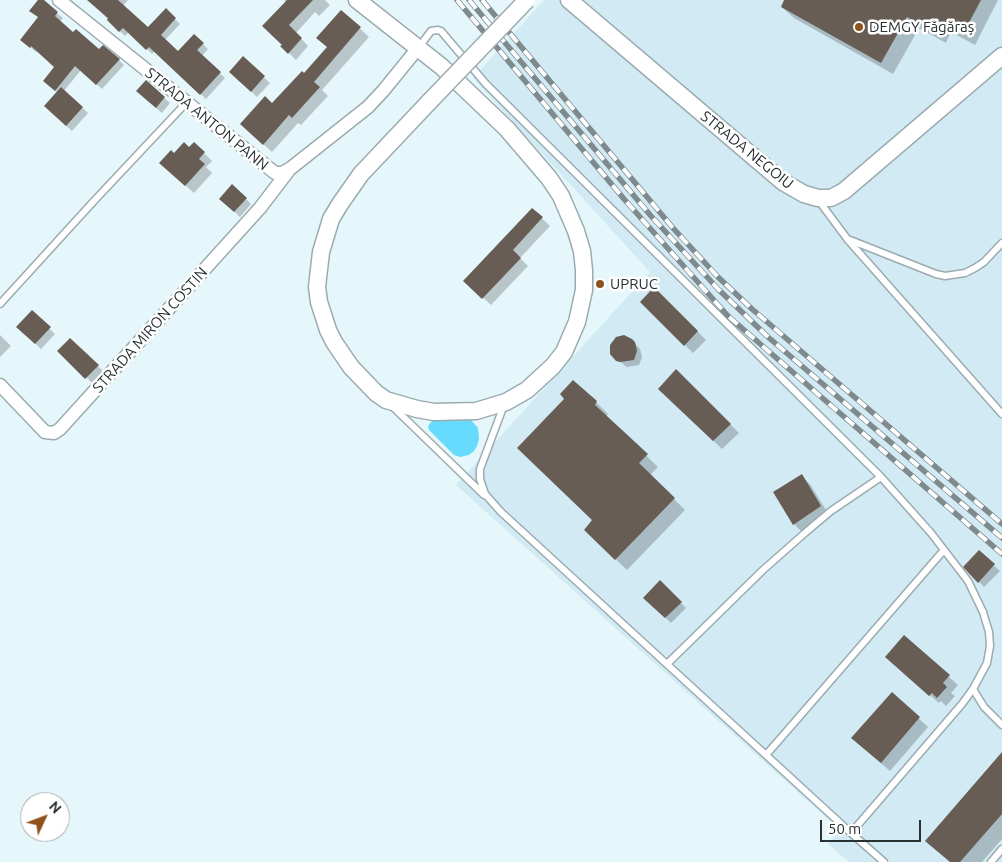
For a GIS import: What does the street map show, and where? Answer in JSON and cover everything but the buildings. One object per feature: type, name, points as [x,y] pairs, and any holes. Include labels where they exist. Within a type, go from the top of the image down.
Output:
[{"type":"main road","points":[[357,0],[418,48],[475,97],[534,159],[561,196],[576,231],[582,251],[584,290],[577,322],[564,352],[547,372],[527,390],[506,402],[476,411],[447,412],[417,409],[386,400],[376,393],[351,368],[328,330],[319,302],[317,287],[320,252],[331,219],[353,185],[430,101],[527,0]]},
{"type":"main road","name":"STRADA NEGOIU","points":[[569,0],[783,182],[804,194],[818,198]]},
{"type":"main road","points":[[818,198],[831,198],[844,191],[1002,56]]},
{"type":"street","name":"STRADA ANTON PANN","points":[[59,0],[275,173],[282,173],[291,168],[368,107],[383,92],[418,48]]},
{"type":"street","name":"STRADA MIRON COSTIN","points":[[0,385],[45,432],[54,433],[60,429],[260,208],[291,168]]},
{"type":"lane","points":[[418,48],[431,31],[441,31],[493,91],[881,477],[944,550],[972,588],[983,612],[989,632],[990,646],[987,663],[973,689],[851,833]]},
{"type":"lane","points":[[0,304],[186,102]]},
{"type":"lane","points":[[818,198],[848,240],[1002,414]]},
{"type":"lane","points":[[848,240],[945,276],[965,273],[975,268],[984,262],[1002,243]]},
{"type":"lane","points":[[386,400],[501,512],[766,755],[807,795],[884,862]]},
{"type":"lane","points":[[501,512],[485,494],[480,479],[480,469],[506,402]]},
{"type":"lane","points":[[667,664],[806,532],[881,477]]},
{"type":"lane","points":[[766,755],[944,550]]},
{"type":"lane","points":[[973,689],[984,706],[1002,725]]},
{"type":"lane","points":[[991,862],[1002,849]]},
{"type":"shaded area","points":[[544,0],[1002,0],[1002,862],[849,862],[828,844],[840,830],[456,485],[650,272],[473,78]]},
{"type":"shaded area","points":[[471,420],[478,428],[479,439],[474,451],[469,455],[460,457],[454,455],[429,430],[428,426],[432,421]]},
{"type":"railway","points":[[457,0],[624,199],[728,316],[1002,554]]},
{"type":"railway","points":[[469,0],[651,216],[719,290],[768,337],[1002,538]]},
{"type":"railway","points":[[482,0],[673,228],[718,277],[752,309],[1002,524]]},
{"type":"place","name":"DEMGY Făgăraș","points":[[859,27]]},
{"type":"place","name":"UPRUC","points":[[600,284]]}]
